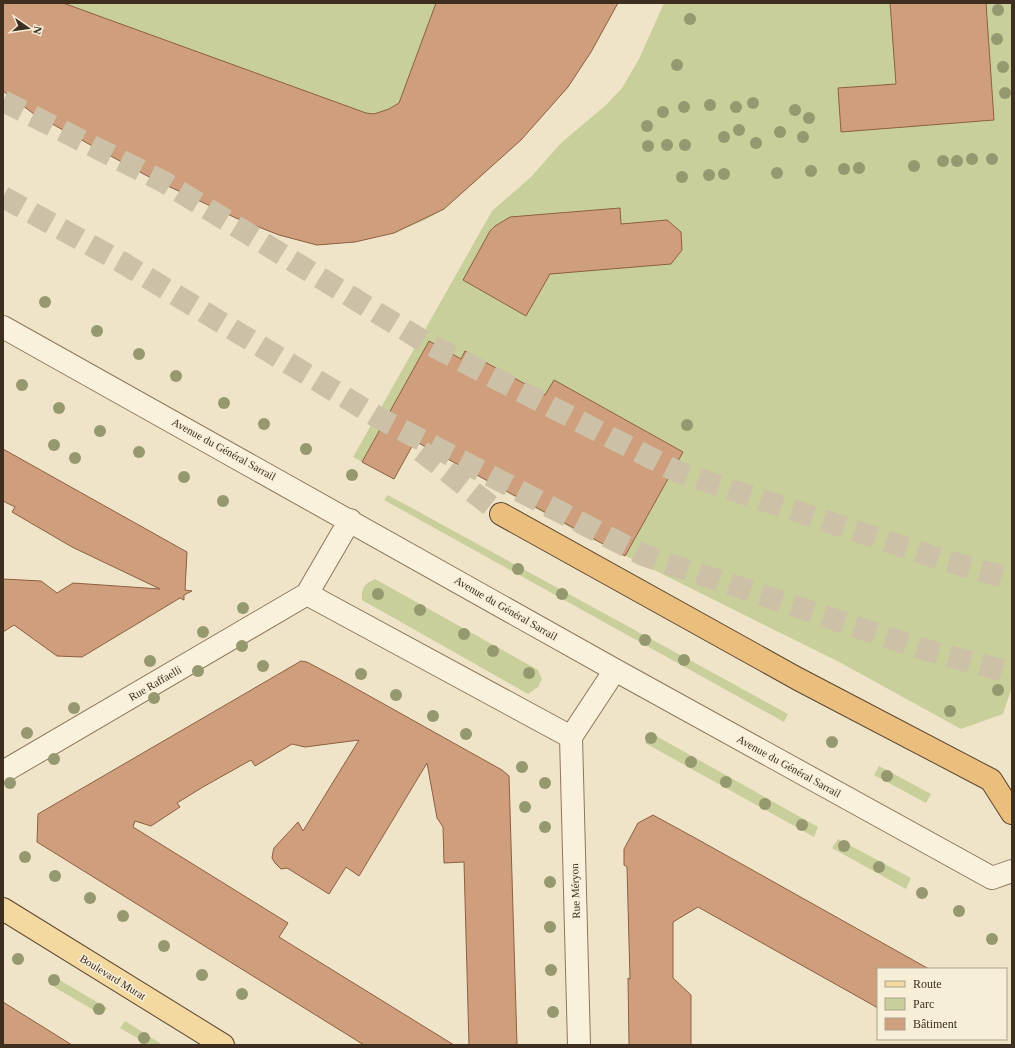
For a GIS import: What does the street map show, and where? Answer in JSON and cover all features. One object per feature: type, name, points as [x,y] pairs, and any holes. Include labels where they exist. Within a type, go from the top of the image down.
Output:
[{"type":"highway","points":[[502,514],[798,680],[991,780],[1012,813]]},
{"type":"main road","name":"Boulevard Murat","points":[[3,909],[223,1045]]},
{"type":"street","name":"Avenue du Général Sarrail","points":[[3,327],[350,520],[615,670],[992,878],[1012,871]]},
{"type":"street","points":[[350,520],[307,594],[571,737],[615,670]]},
{"type":"street","name":"Rue Raffaelli","points":[[3,772],[307,594]]},
{"type":"street","name":"Rue Méryon","points":[[571,737],[579,1045]]},
{"type":"green space","points":[[3,3],[618,3],[591,52],[568,87],[521,140],[444,209],[427,219],[394,233],[355,242],[317,245],[279,235],[236,218],[151,178],[34,114],[3,90]]},
{"type":"green space","points":[[664,3],[1012,3],[1012,687],[1003,714],[961,729],[841,663],[574,530],[415,441],[394,479],[353,457],[492,211],[531,177],[561,143],[606,105],[622,88],[639,59]]},
{"type":"green space","points":[[388,495],[788,714],[784,722],[384,500]]},
{"type":"green space","points":[[375,579],[538,670],[542,679],[538,687],[528,694],[362,600],[362,592],[364,587]]},
{"type":"green space","points":[[651,733],[818,827],[814,837],[645,743]]},
{"type":"green space","points":[[879,766],[931,794],[926,803],[874,775]]},
{"type":"green space","points":[[838,839],[911,878],[906,889],[832,848]]},
{"type":"green space","points":[[58,979],[107,1008],[102,1015],[54,987]]},
{"type":"green space","points":[[125,1021],[163,1045],[149,1045],[120,1028]]},
{"type":"building","points":[[3,3],[63,3],[366,113],[374,114],[389,109],[399,103],[436,3],[618,3],[591,52],[568,87],[521,140],[444,209],[394,233],[355,242],[317,245],[279,235],[236,218],[151,178],[34,114],[3,91]]},
{"type":"building","points":[[890,3],[986,3],[994,120],[841,132],[838,88],[896,84]]},
{"type":"building","points":[[620,208],[621,224],[667,220],[681,232],[682,250],[671,264],[550,274],[526,316],[463,280],[490,231],[495,226],[510,217]]},
{"type":"building","points":[[429,341],[461,359],[465,351],[545,395],[554,380],[683,452],[625,556],[415,441],[394,479],[362,462]]},
{"type":"building","points":[[3,449],[187,552],[185,590],[192,591],[184,595],[184,600],[180,598],[82,657],[57,656],[14,625],[3,632],[3,579],[41,581],[57,593],[73,583],[160,589],[72,547],[12,512],[15,507],[3,501]]},
{"type":"building","points":[[301,661],[307,662],[339,679],[502,770],[509,776],[517,1045],[469,1045],[464,862],[444,863],[443,827],[437,818],[427,763],[359,876],[346,867],[329,894],[287,868],[281,869],[272,858],[273,852],[274,848],[298,822],[303,831],[359,740],[305,747],[292,744],[255,766],[251,760],[203,787],[177,803],[180,807],[151,826],[135,821],[133,827],[288,923],[279,937],[454,1045],[364,1045],[37,842],[38,814]]},
{"type":"building","points":[[653,815],[927,968],[877,968],[877,1007],[698,907],[673,922],[673,978],[691,995],[691,1045],[629,1045],[628,978],[630,979],[627,867],[624,865],[624,849],[638,823]]},
{"type":"building","points":[[3,1002],[72,1045],[3,1045]]},
{"type":"tunnel","points":[[3,101],[164,182],[425,342],[678,472],[943,560],[1012,579]]},
{"type":"tunnel","points":[[3,197],[123,263],[379,418],[643,555],[919,648],[1012,673]]},
{"type":"tunnel","points":[[421,451],[501,514]]}]
